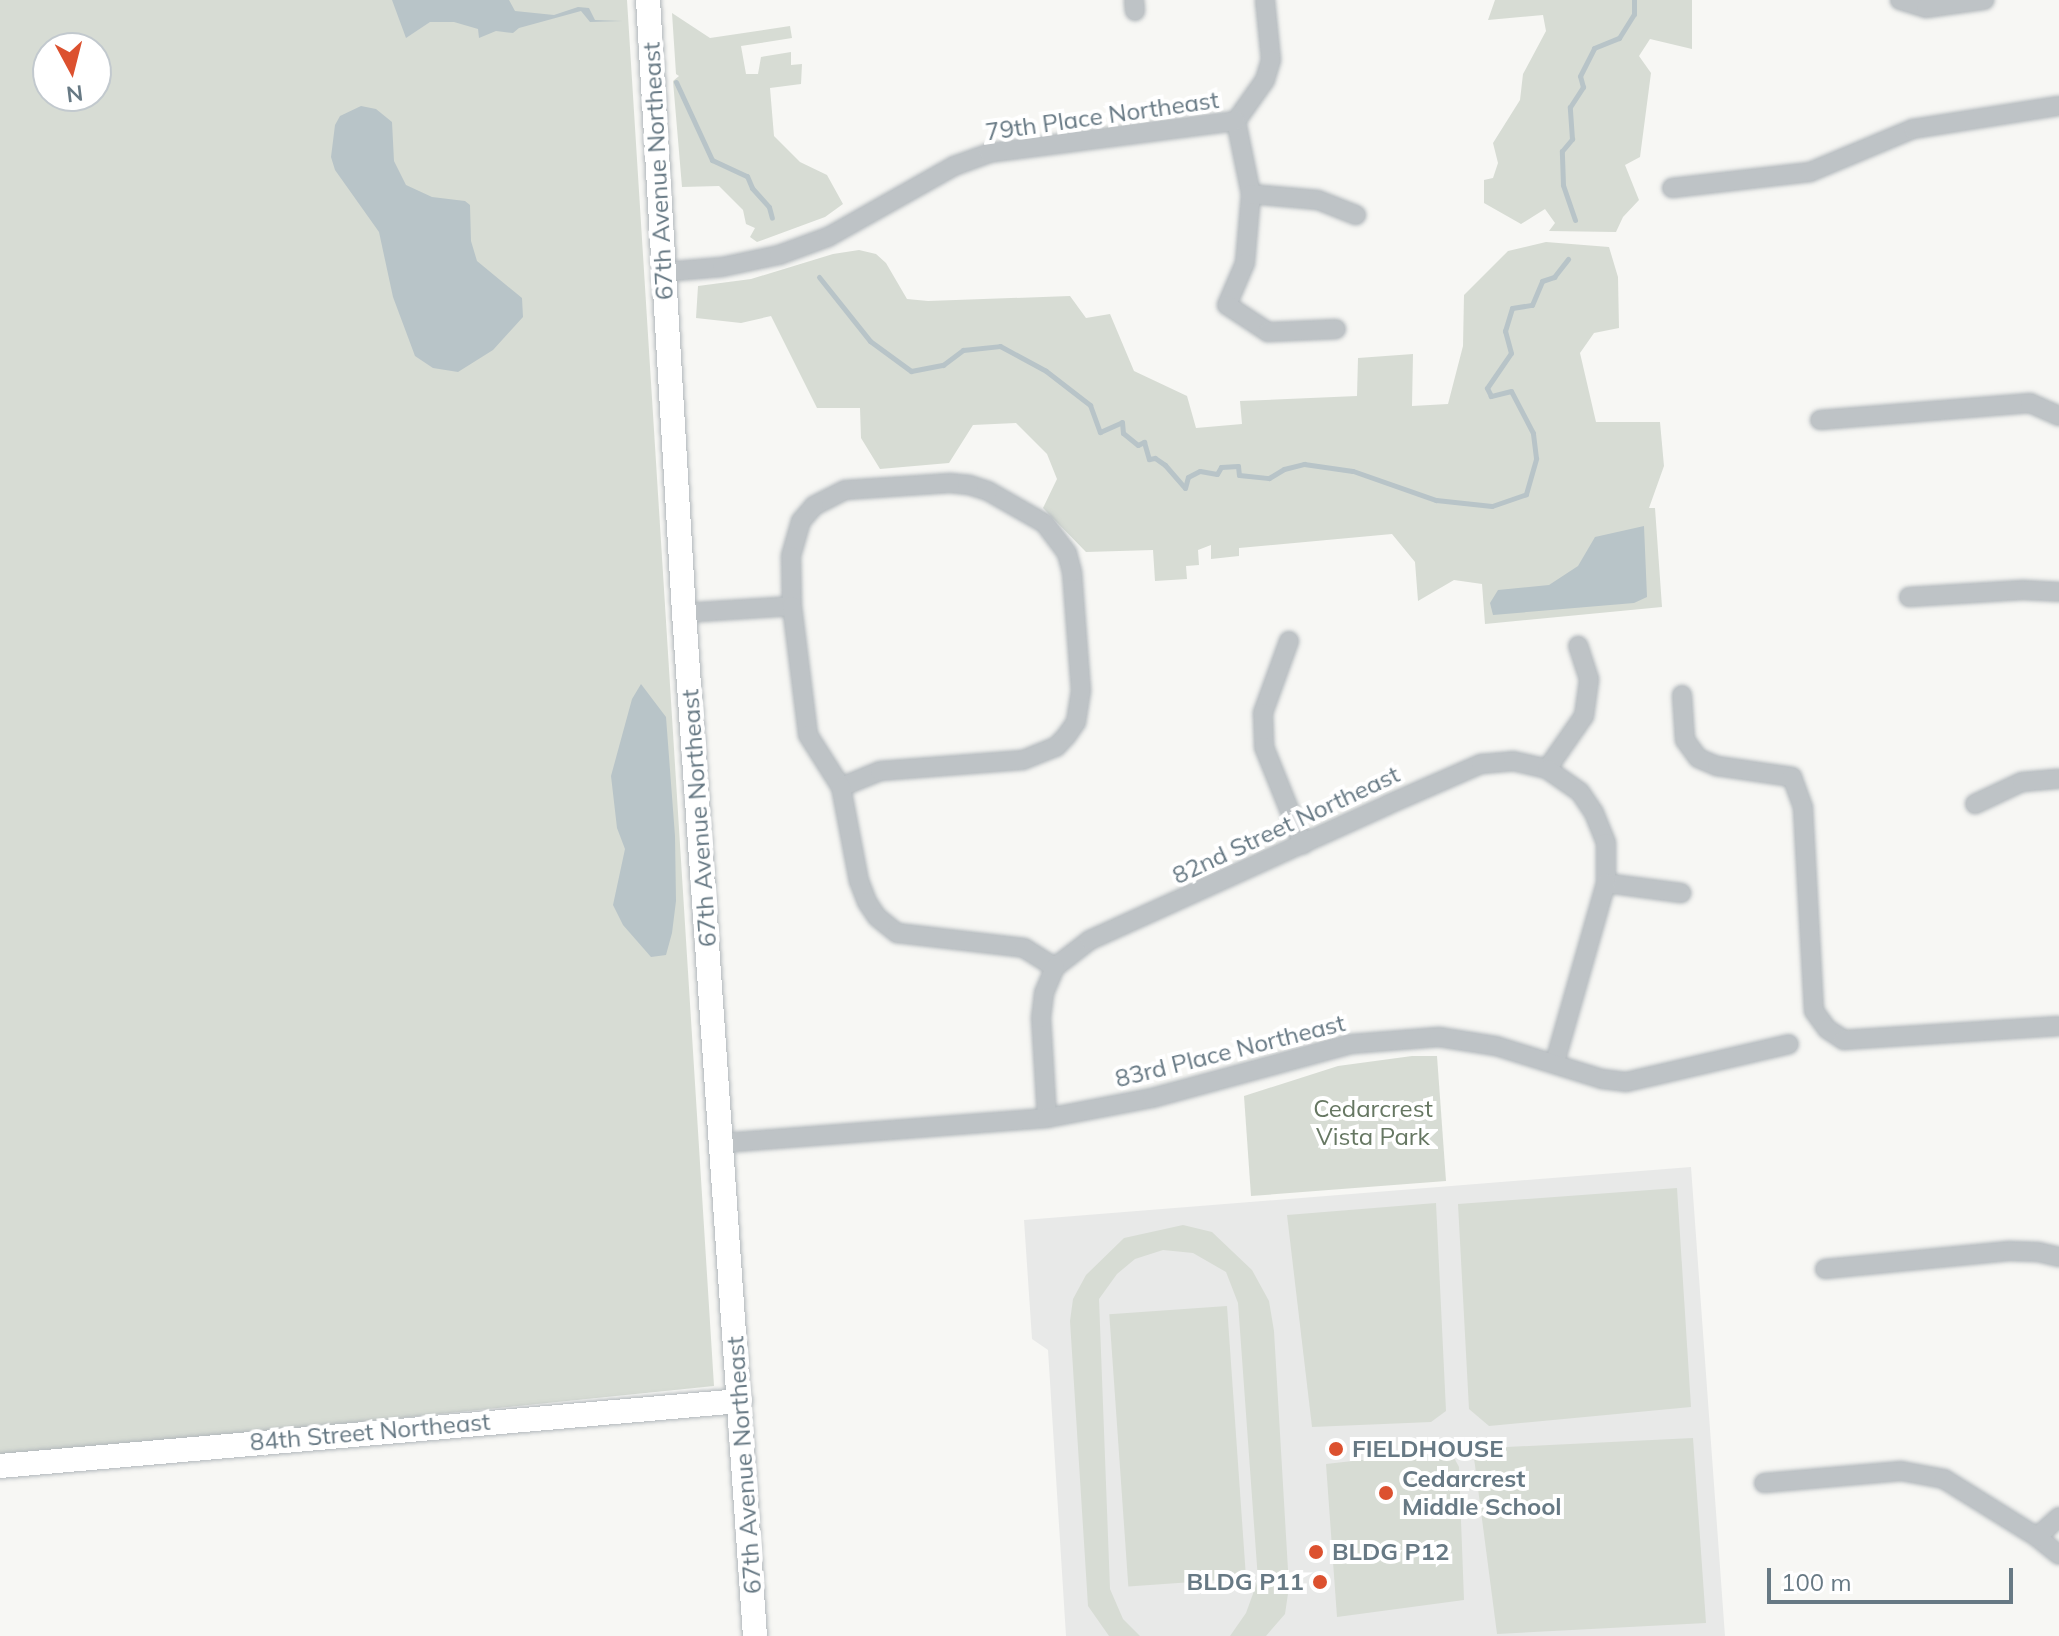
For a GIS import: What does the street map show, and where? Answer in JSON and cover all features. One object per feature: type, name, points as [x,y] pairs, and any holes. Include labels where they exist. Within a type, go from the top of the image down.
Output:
[{"type":"main road","name":"67th Avenue Northeast","points":[[648,0],[684,613],[755,1636]]},
{"type":"main road","name":"84th Street Northeast","points":[[0,1466],[740,1401]]},
{"type":"street","points":[[1265,0],[1271,60],[1265,80],[1236,121],[1251,194],[1245,263],[1227,305],[1268,332],[1336,329]]},
{"type":"street","points":[[1900,0],[1926,8],[1984,0]]},
{"type":"street","points":[[1672,188],[1810,172],[1913,129],[2059,106]]},
{"type":"street","name":"79th Place Northeast","points":[[664,272],[765,258],[816,242],[954,166],[989,153],[1236,121]]},
{"type":"street","points":[[1251,194],[1318,200],[1356,215]]},
{"type":"street","points":[[1820,420],[2030,403],[2059,416]]},
{"type":"street","points":[[841,787],[880,771],[1023,760],[1056,747],[1067,735],[1076,722],[1081,691],[1072,572],[1067,553],[1044,523],[988,491],[950,483],[845,490],[814,506],[801,521],[791,556],[792,606],[808,735],[841,787],[859,881],[867,902],[889,927],[918,938],[987,942],[1024,948],[1055,967],[1044,993],[1041,1018],[1047,1118]]},
{"type":"street","points":[[1909,597],[2023,590],[2059,592]]},
{"type":"street","points":[[684,613],[792,606]]},
{"type":"street","points":[[1289,641],[1263,713],[1264,747],[1303,844]]},
{"type":"street","points":[[1555,1062],[1606,883],[1606,843],[1594,813],[1580,792],[1547,769],[1584,716],[1589,679],[1578,646]]},
{"type":"street","points":[[1682,695],[1685,740],[1698,758],[1717,766],[1792,777],[1803,808],[1814,1011],[1827,1029],[1844,1040],[2059,1026]]},
{"type":"street","name":"82nd Street Northeast","points":[[1055,967],[1090,940],[1481,764],[1513,761],[1547,769]]},
{"type":"street","points":[[1975,804],[2022,782],[2059,779]]},
{"type":"street","points":[[1606,883],[1681,893]]},
{"type":"street","name":"83rd Place Northeast","points":[[723,1143],[1047,1118],[1152,1098],[1351,1044],[1439,1037],[1496,1046],[1602,1079],[1626,1082],[1789,1044]]},
{"type":"street","points":[[1825,1269],[2009,1251],[2038,1252],[2059,1257]]},
{"type":"street","points":[[1764,1483],[1901,1471],[1944,1479],[2037,1537],[2059,1555]]},
{"type":"street","points":[[2037,1537],[2059,1517]]},
{"type":"shaded area","points":[[392,0],[509,0],[515,11],[554,15],[578,7],[589,8],[595,20],[623,21],[590,22],[581,11],[519,28],[513,33],[496,31],[479,38],[478,29],[454,22],[430,22],[406,38]]},
{"type":"shaded area","points":[[361,106],[376,109],[392,122],[394,161],[406,185],[432,197],[465,201],[470,205],[471,241],[477,261],[522,298],[523,317],[493,350],[458,372],[433,368],[415,356],[393,297],[379,232],[335,170],[331,157],[335,125],[340,116]]},
{"type":"shaded area","points":[[1644,526],[1647,597],[1634,603],[1493,615],[1490,603],[1498,590],[1549,585],[1578,566],[1595,537]]},
{"type":"shaded area","points":[[641,684],[666,717],[675,836],[676,901],[672,933],[666,955],[651,957],[623,925],[613,905],[625,849],[617,828],[611,776],[632,699]]},
{"type":"shaded area","name":"Cedarcrest Middle School","points":[[1691,1167],[1725,1636],[1066,1636],[1048,1350],[1032,1339],[1024,1220]]},
{"type":"green space","points":[[0,0],[627,0],[714,1386],[0,1459]]},
{"type":"green space","points":[[1495,0],[1692,0],[1692,49],[1650,39],[1639,56],[1651,73],[1640,157],[1625,165],[1639,200],[1623,217],[1616,232],[1549,231],[1555,223],[1545,209],[1521,224],[1484,203],[1484,180],[1493,178],[1498,163],[1493,143],[1520,100],[1523,74],[1546,31],[1543,15],[1488,20]]},
{"type":"green space","points":[[672,13],[710,38],[790,26],[792,38],[741,46],[746,74],[758,74],[761,57],[791,52],[791,65],[802,64],[801,84],[770,88],[774,136],[800,162],[827,175],[843,204],[825,217],[757,242],[750,237],[755,228],[746,224],[743,210],[719,186],[682,187],[673,81],[679,76],[676,74]]},
{"type":"green space","points":[[1546,242],[1609,247],[1618,277],[1619,328],[1594,333],[1580,353],[1596,422],[1660,422],[1664,466],[1649,508],[1655,508],[1662,607],[1485,624],[1482,584],[1454,580],[1418,601],[1415,562],[1392,534],[1239,548],[1239,556],[1211,559],[1211,545],[1198,550],[1199,565],[1186,566],[1187,579],[1155,581],[1153,550],[1086,552],[1043,508],[1057,479],[1047,454],[1016,423],[973,425],[949,463],[880,469],[861,438],[860,408],[817,408],[771,316],[741,323],[696,318],[698,286],[751,279],[833,254],[859,250],[876,254],[886,263],[907,299],[1070,296],[1086,318],[1110,314],[1134,371],[1187,396],[1196,428],[1242,424],[1240,401],[1357,396],[1358,358],[1413,354],[1412,406],[1448,404],[1463,346],[1464,295],[1508,251]]},
{"type":"green space","name":"Cedarcrest Vista Park","points":[[1412,1056],[1437,1056],[1446,1181],[1251,1196],[1244,1096],[1338,1066]]},
{"type":"green space","points":[[1677,1188],[1691,1407],[1489,1426],[1469,1409],[1458,1204]]},
{"type":"green space","points":[[1436,1203],[1446,1411],[1431,1422],[1312,1427],[1287,1215]]},
{"type":"green space","points":[[1183,1225],[1212,1232],[1252,1270],[1269,1301],[1274,1331],[1289,1587],[1285,1614],[1266,1636],[1230,1636],[1246,1613],[1258,1580],[1238,1303],[1226,1272],[1193,1253],[1163,1250],[1135,1259],[1117,1274],[1099,1299],[1110,1589],[1123,1619],[1140,1636],[1109,1636],[1088,1606],[1070,1321],[1073,1299],[1086,1275],[1124,1238]]},
{"type":"green space","points":[[1227,1306],[1246,1578],[1128,1587],[1109,1314]]},
{"type":"green space","points":[[1693,1438],[1706,1623],[1497,1634],[1474,1458],[1486,1448]]},
{"type":"green space","points":[[1450,1450],[1459,1467],[1464,1600],[1337,1617],[1326,1464]]},
{"type":"waterway","points":[[1575,220],[1563,185],[1562,151],[1572,139],[1570,107],[1583,87],[1580,76],[1594,48],[1619,38],[1634,14],[1634,0]]},
{"type":"waterway","points":[[676,82],[712,160],[747,176],[752,188],[769,207],[772,218]]},
{"type":"waterway","points":[[819,277],[870,341],[911,371],[943,365],[963,350],[1000,346],[1046,371],[1090,405],[1100,432],[1122,422],[1123,433],[1138,445],[1144,442],[1149,459],[1155,458],[1165,465],[1185,488],[1188,477],[1200,471],[1217,474],[1221,467],[1238,466],[1239,475],[1269,478],[1284,469],[1304,464],[1353,471],[1436,500],[1492,506],[1526,494],[1536,458],[1533,433],[1511,391],[1491,396],[1487,388],[1511,353],[1505,331],[1512,308],[1532,305],[1542,281],[1554,277],[1568,259]]},
{"type":"place","name":"FIELDHOUSE","points":[[1336,1449]]},
{"type":"place","name":"Cedarcrest Middle School","points":[[1386,1493]]},
{"type":"place","name":"BLDG P12","points":[[1316,1552]]},
{"type":"place","name":"BLDG P11","points":[[1320,1582]]}]
